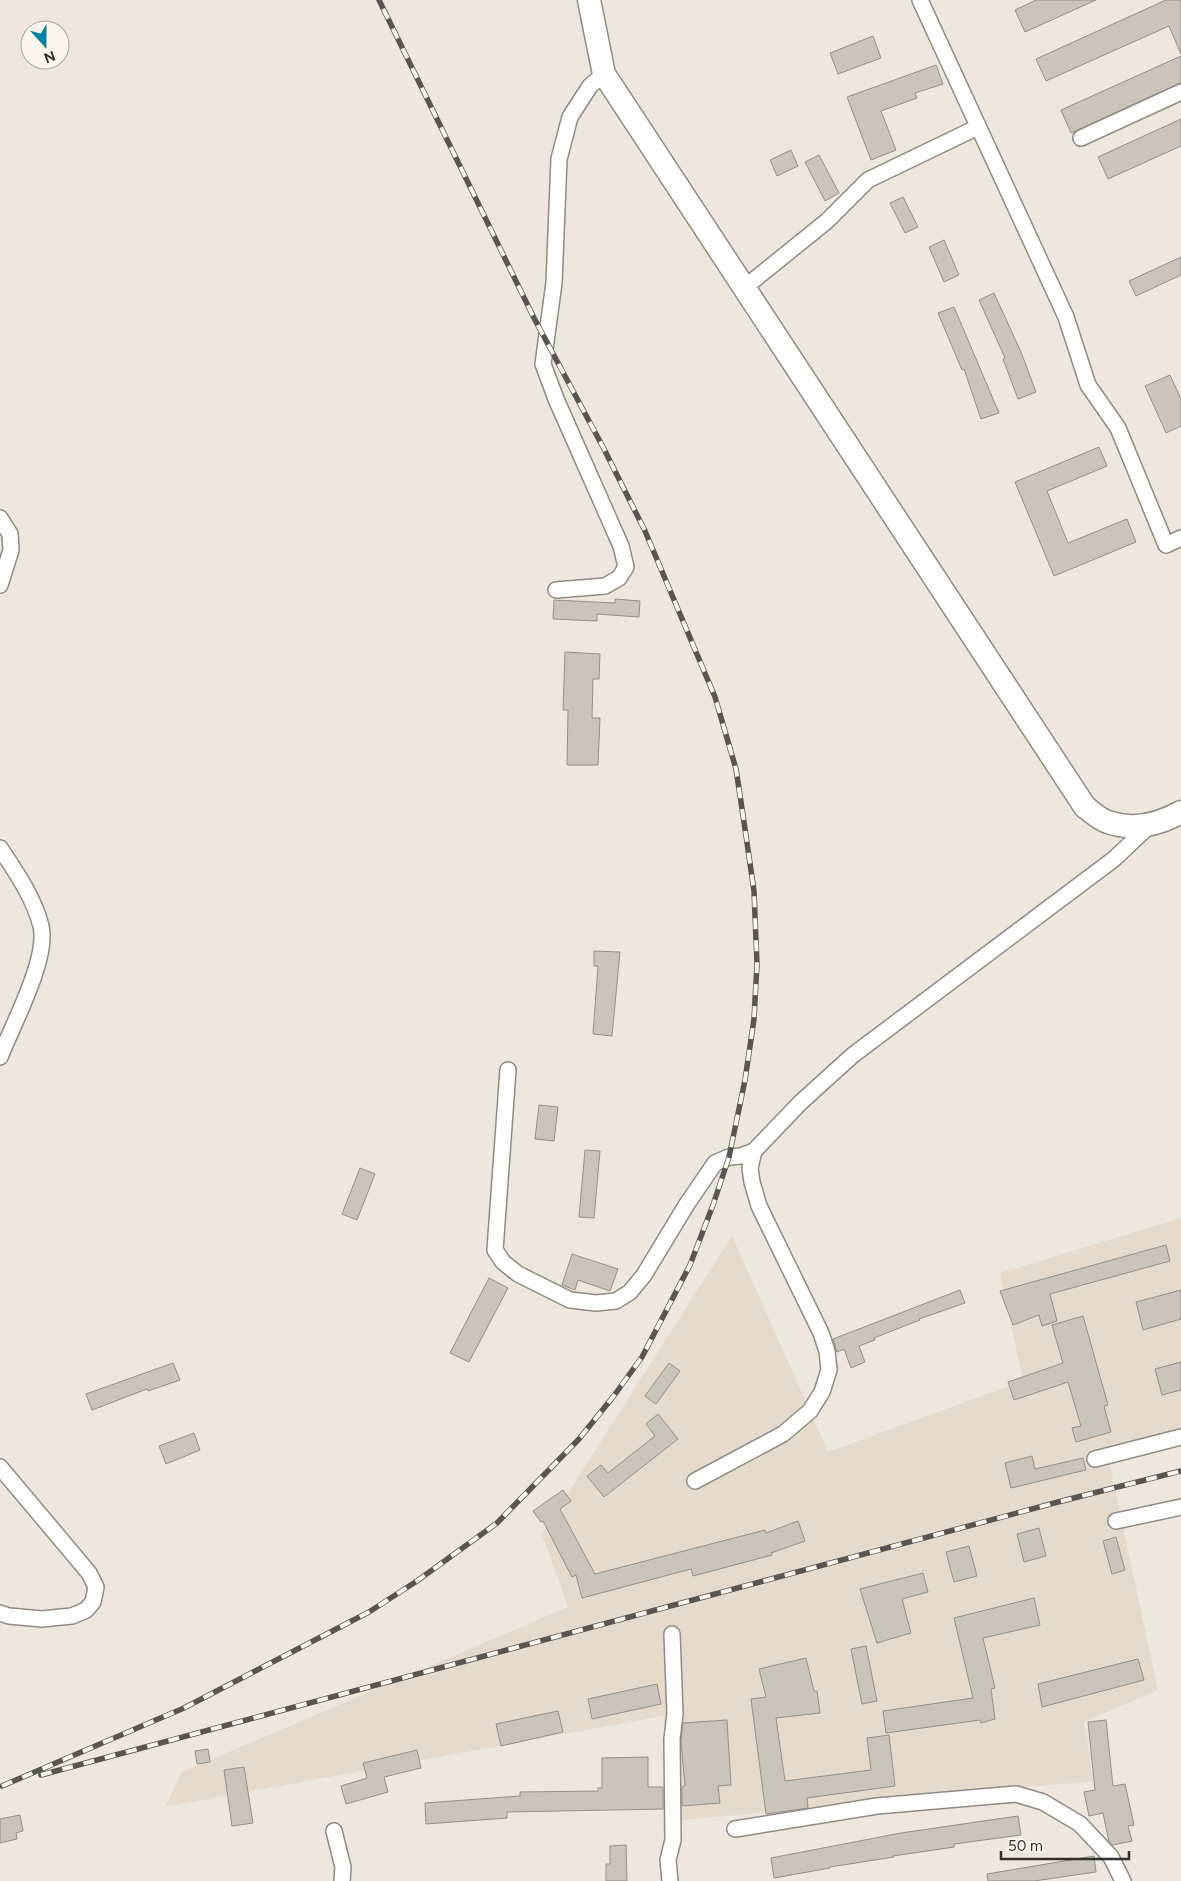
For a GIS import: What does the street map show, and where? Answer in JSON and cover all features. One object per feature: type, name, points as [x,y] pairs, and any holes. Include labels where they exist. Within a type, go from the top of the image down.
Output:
[{"type":"street","points":[[589,0],[604,74],[1084,807],[1107,822],[1129,826],[1150,826]]},
{"type":"street","points":[[920,0],[1066,317],[1088,385],[1118,428],[1166,545],[1181,538]]},
{"type":"street","points":[[556,590],[605,586],[619,578],[626,567],[621,546],[556,399],[544,364],[554,283],[559,159],[570,117],[590,86],[604,74]]},
{"type":"street","points":[[1081,138],[1181,92]]},
{"type":"street","points":[[744,288],[827,221],[868,180],[978,127]]},
{"type":"street","points":[[0,518],[10,534],[11,550],[0,585]]},
{"type":"street","points":[[508,1070],[496,1250],[503,1262],[518,1274],[570,1300],[596,1303],[616,1301],[630,1292],[644,1275],[687,1204],[715,1163],[729,1157],[741,1156],[754,1151],[802,1102],[853,1055],[1114,859],[1150,826],[1181,812]]},
{"type":"street","points":[[0,848],[30,897],[42,928],[40,951],[33,977],[0,1057]]},
{"type":"street","points":[[695,1481],[783,1434],[810,1411],[822,1392],[829,1370],[828,1351],[821,1333],[760,1206],[752,1182],[750,1168],[754,1151]]},
{"type":"street","points":[[1095,1460],[1181,1437]]},
{"type":"street","points":[[0,1467],[89,1573],[96,1587],[93,1602],[86,1610],[72,1616],[42,1619],[0,1614]]},
{"type":"street","points":[[1116,1522],[1181,1507]]},
{"type":"street","points":[[670,1881],[668,1860],[673,1840],[672,1739],[675,1714],[672,1634]]},
{"type":"street","points":[[735,1829],[877,1806],[1016,1794],[1043,1802],[1080,1824],[1111,1857],[1123,1881]]},
{"type":"street","points":[[334,1831],[343,1867],[342,1881]]},
{"type":"shaded area","points":[[1181,1218],[1181,1430],[1107,1452],[1158,1690],[1084,1722],[1093,1781],[682,1820],[663,1716],[165,1807],[182,1772],[568,1607],[542,1534],[732,1236],[828,1452],[1023,1381],[1000,1273]]},
{"type":"building","points":[[1036,0],[1096,0],[1025,32],[1015,10]]},
{"type":"building","points":[[1166,0],[1181,0],[1181,54],[1169,26],[1046,81],[1036,59]]},
{"type":"building","points":[[873,36],[881,58],[838,74],[830,53]]},
{"type":"building","points":[[1181,56],[1181,83],[1071,133],[1061,110]]},
{"type":"building","points":[[936,65],[943,84],[915,93],[917,98],[881,111],[896,150],[871,160],[847,97]]},
{"type":"building","points":[[1181,119],[1181,146],[1108,179],[1098,157]]},
{"type":"building","points":[[791,150],[798,166],[777,176],[770,160]]},
{"type":"building","points":[[819,155],[839,193],[825,201],[805,162]]},
{"type":"building","points":[[903,197],[918,227],[905,233],[890,203]]},
{"type":"building","points":[[944,240],[959,275],[944,282],[929,247]]},
{"type":"building","points":[[1181,257],[1181,275],[1136,296],[1129,281]]},
{"type":"building","points":[[994,293],[1021,352],[1036,392],[1018,399],[1003,359],[1005,358],[979,300]]},
{"type":"building","points":[[954,307],[999,413],[981,419],[964,369],[962,370],[938,313]]},
{"type":"building","points":[[1170,375],[1181,399],[1181,426],[1166,433],[1145,386]]},
{"type":"building","points":[[1099,447],[1107,466],[1047,491],[1068,543],[1127,519],[1136,542],[1054,576],[1015,482]]},
{"type":"building","points":[[615,599],[640,601],[639,617],[597,614],[597,621],[553,619],[554,600],[615,603]]},
{"type":"building","points":[[565,652],[600,654],[599,679],[593,679],[592,718],[600,718],[598,765],[567,765],[568,710],[563,710]]},
{"type":"building","points":[[594,951],[620,952],[612,1036],[593,1034],[598,966],[594,966]]},
{"type":"building","points":[[539,1105],[558,1107],[554,1141],[535,1139]]},
{"type":"building","points":[[585,1150],[600,1151],[594,1218],[579,1217]]},
{"type":"building","points":[[360,1168],[375,1174],[357,1220],[342,1214]]},
{"type":"building","points":[[1166,1245],[1170,1261],[1050,1294],[1057,1321],[1042,1326],[1039,1315],[1013,1325],[1000,1291]]},
{"type":"building","points":[[572,1254],[618,1269],[610,1291],[578,1280],[575,1290],[562,1285]]},
{"type":"building","points":[[489,1278],[508,1288],[469,1362],[450,1353]]},
{"type":"building","points":[[960,1290],[965,1303],[919,1319],[859,1346],[865,1362],[851,1368],[844,1349],[837,1352],[833,1339]]},
{"type":"building","points":[[1181,1290],[1181,1319],[1143,1330],[1136,1302]]},
{"type":"building","points":[[1083,1316],[1108,1405],[1104,1406],[1111,1432],[1076,1442],[1072,1428],[1081,1426],[1068,1382],[1014,1400],[1008,1382],[1063,1363],[1052,1325]]},
{"type":"building","points":[[1181,1362],[1181,1390],[1162,1395],[1155,1369]]},
{"type":"building","points":[[173,1363],[180,1380],[148,1391],[147,1389],[92,1410],[86,1394]]},
{"type":"building","points":[[669,1363],[680,1371],[656,1404],[645,1396]]},
{"type":"building","points":[[658,1414],[678,1439],[604,1497],[587,1476],[601,1465],[608,1473],[655,1436],[646,1424]]},
{"type":"building","points":[[194,1433],[200,1450],[166,1464],[159,1446]]},
{"type":"building","points":[[1032,1456],[1035,1469],[1083,1458],[1086,1470],[1011,1488],[1005,1463]]},
{"type":"building","points":[[563,1490],[571,1501],[560,1509],[595,1574],[765,1530],[766,1533],[798,1521],[805,1541],[771,1553],[772,1555],[693,1576],[691,1569],[582,1598],[576,1575],[572,1577],[543,1521],[541,1522],[533,1511]]},
{"type":"building","points":[[1039,1528],[1046,1556],[1024,1562],[1017,1534]]},
{"type":"building","points":[[1116,1537],[1125,1570],[1112,1574],[1103,1541]]},
{"type":"building","points":[[969,1546],[977,1576],[954,1582],[946,1552]]},
{"type":"building","points":[[923,1573],[928,1592],[902,1599],[911,1633],[877,1643],[860,1589]]},
{"type":"building","points":[[1034,1598],[1040,1625],[983,1638],[995,1688],[991,1689],[995,1719],[981,1723],[980,1720],[886,1733],[883,1711],[973,1698],[954,1618]]},
{"type":"building","points":[[866,1646],[877,1701],[862,1704],[851,1649]]},
{"type":"building","points":[[806,1658],[814,1691],[817,1691],[820,1713],[776,1718],[785,1781],[871,1770],[867,1738],[889,1735],[895,1786],[807,1798],[808,1808],[766,1814],[751,1699],[766,1697],[759,1669]]},
{"type":"building","points":[[1138,1659],[1144,1680],[1042,1707],[1038,1684]]},
{"type":"building","points":[[657,1684],[661,1704],[592,1719],[588,1699]]},
{"type":"building","points":[[558,1711],[563,1732],[501,1746],[496,1724]]},
{"type":"building","points":[[727,1720],[731,1785],[718,1786],[720,1803],[682,1806],[682,1787],[685,1786],[681,1741],[683,1723]]},
{"type":"building","points":[[1106,1720],[1113,1786],[1125,1784],[1134,1825],[1128,1826],[1132,1841],[1113,1845],[1109,1842],[1103,1813],[1089,1816],[1084,1792],[1095,1790],[1088,1722]]},
{"type":"building","points":[[208,1749],[210,1762],[197,1764],[195,1751]]},
{"type":"building","points":[[417,1750],[421,1768],[384,1777],[388,1792],[346,1804],[341,1786],[367,1778],[363,1763]]},
{"type":"building","points":[[648,1757],[648,1787],[663,1787],[663,1809],[507,1812],[507,1818],[426,1824],[425,1803],[520,1796],[520,1792],[598,1791],[598,1788],[602,1788],[602,1758]]},
{"type":"building","points":[[244,1767],[253,1823],[232,1826],[224,1770]]},
{"type":"building","points":[[20,1815],[23,1831],[16,1833],[17,1839],[0,1843],[0,1819]]},
{"type":"building","points":[[1018,1816],[1021,1835],[954,1844],[954,1847],[774,1878],[771,1858],[901,1833]]},
{"type":"building","points":[[626,1845],[627,1881],[606,1881],[606,1864],[610,1864],[610,1846]]},
{"type":"building","points":[[1094,1856],[1096,1872],[1034,1881],[988,1881],[987,1874]]},
{"type":"railway","points":[[2,1786],[184,1708],[369,1612],[417,1581],[497,1523],[579,1439],[642,1357],[690,1265],[729,1157],[745,1080],[754,1019],[757,964],[754,891],[736,769],[715,697],[645,531],[604,449],[534,318],[379,0]]},
{"type":"railway","points":[[41,1775],[1058,1502],[1181,1471]]}]
